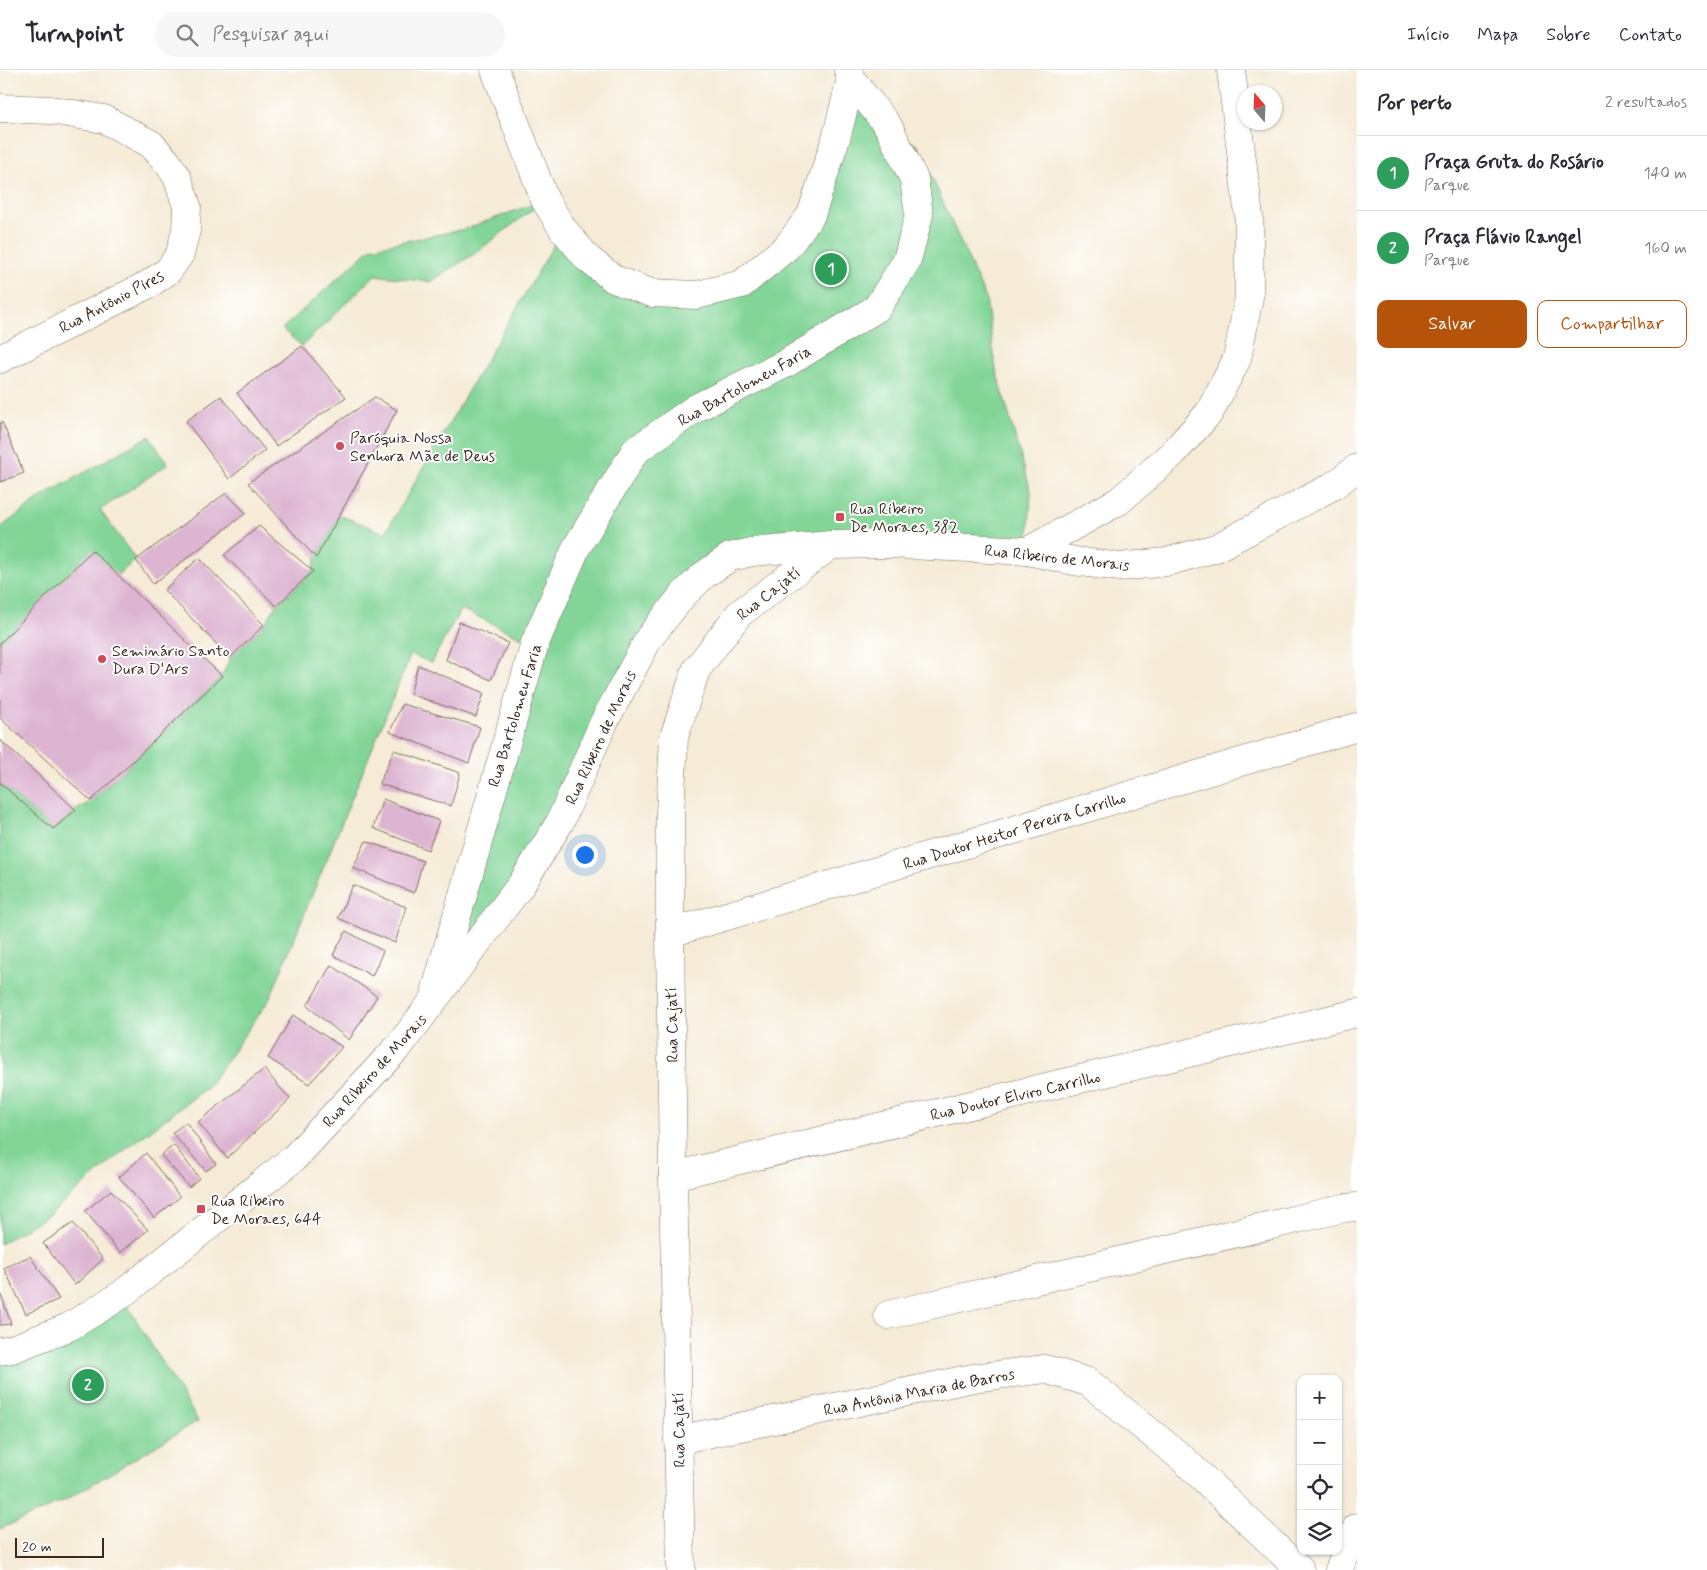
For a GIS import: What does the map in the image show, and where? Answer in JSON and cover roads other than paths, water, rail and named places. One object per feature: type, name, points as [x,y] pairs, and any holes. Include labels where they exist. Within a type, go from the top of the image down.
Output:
[{"type":"street","points":[[495,70],[545,200],[563,229],[588,259],[614,279],[651,293],[698,295],[742,284],[787,247],[811,216],[837,135],[849,75]]},
{"type":"street","points":[[1028,551],[1119,501],[1173,453],[1209,413],[1237,359],[1249,297],[1249,217],[1231,70]]},
{"type":"street","name":"Rua Bartolomeu Faria","points":[[431,1005],[535,643],[576,548],[635,451],[696,408],[785,364],[876,308],[907,260],[919,215],[914,179],[888,126],[849,75]]},
{"type":"street","name":"Rua Antônio Pires","points":[[0,108],[50,110],[104,119],[151,144],[168,163],[177,177],[187,206],[186,230],[180,254],[168,270],[149,284],[0,359]]},
{"type":"street","name":"Rua Ribeiro de Morais","points":[[0,1351],[12,1349],[69,1327],[121,1295],[294,1158],[399,1046],[521,885],[560,822],[604,722],[649,638],[683,596],[704,575],[730,557],[752,552],[831,545],[889,544],[1028,551],[1074,561],[1120,567],[1166,562],[1216,548],[1333,486],[1357,468]]},
{"type":"street","name":"Rua Cajatí","points":[[681,1570],[670,933],[670,814],[674,737],[696,670],[739,614],[831,545]]},
{"type":"street","name":"Rua Doutor Heitor Pereira Carrilho","points":[[670,933],[1357,727]]},
{"type":"street","name":"Rua Doutor Elviro Carrilho","points":[[673,1176],[1357,1013]]},
{"type":"street","points":[[888,1315],[1344,1208],[1357,1207]]},
{"type":"street","name":"Rua Antônia Maria de Barros","points":[[678,1440],[973,1378],[1045,1369],[1088,1382],[1182,1458],[1300,1570]]},
{"type":"street","points":[[1339,1570],[1357,1526]]},
{"type":"place","name":"Praça Gruta do Rosário","points":[[831,269]]},
{"type":"place","name":"Paróquia Nossa Senhora Mãe de Deus","points":[[340,446]]},
{"type":"place","name":"Rua Ribeiro De Moraes, 382","points":[[840,517]]},
{"type":"place","name":"Seminário Santo Dura D'Ars","points":[[102,659]]},
{"type":"place","name":"Rua Ribeiro De Moraes, 644","points":[[201,1209]]},
{"type":"place","name":"Praça Flávio Rangel","points":[[88,1385]]}]
